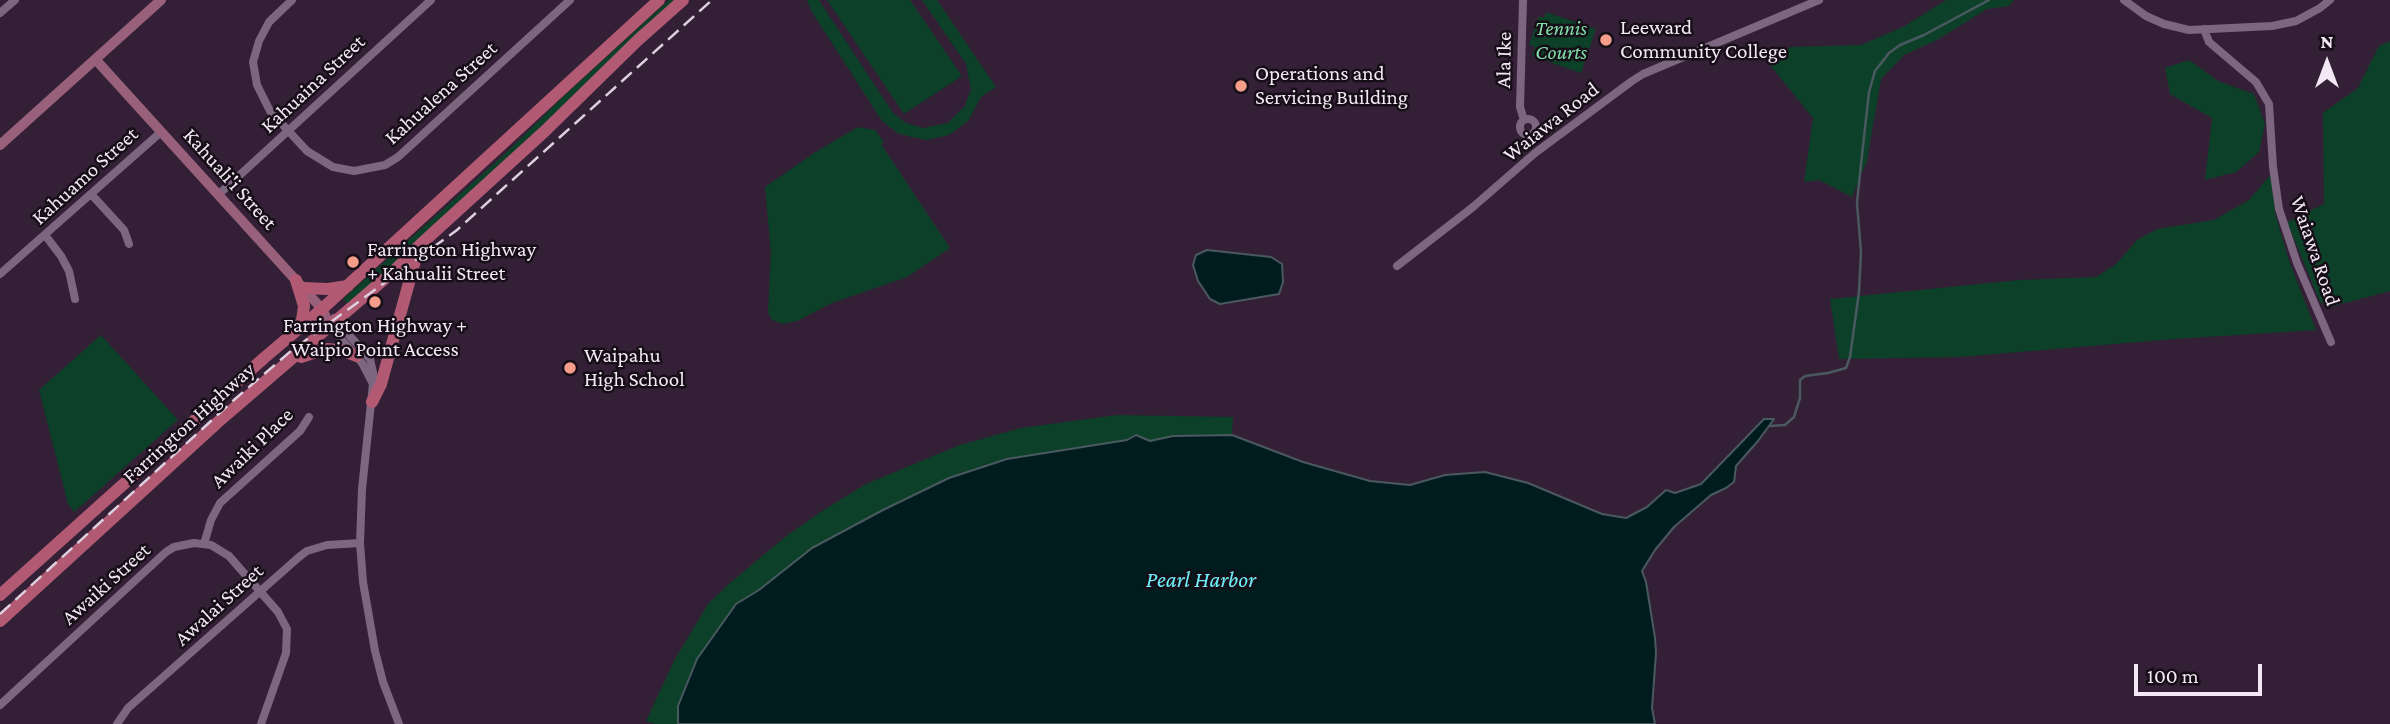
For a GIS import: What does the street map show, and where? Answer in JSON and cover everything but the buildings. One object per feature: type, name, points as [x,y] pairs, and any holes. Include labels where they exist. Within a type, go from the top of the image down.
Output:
[{"type":"main road","name":"Farrington Highway","points":[[0,595],[348,286],[659,0]]},
{"type":"main road","name":"Farrington Highway","points":[[0,621],[285,364],[395,270],[683,0]]},
{"type":"main road","points":[[372,402],[381,384],[411,269],[421,244]]},
{"type":"main road","points":[[295,332],[300,326],[304,306],[300,284],[328,289],[348,286]]},
{"type":"main road","points":[[285,364],[323,349],[334,349],[357,356]]},
{"type":"street","points":[[0,13],[15,0]]},
{"type":"street","points":[[0,145],[161,0]]},
{"type":"street","name":"Kahualena Street","points":[[292,0],[264,30],[253,62],[257,85],[264,101],[307,151],[333,167],[354,171],[385,164],[398,157],[570,0]]},
{"type":"street","name":"Kahuaina Street","points":[[218,195],[431,0]]},
{"type":"street","name":"Ala Ike","points":[[1523,0],[1520,107],[1524,120]]},
{"type":"street","name":"Waiawa Road","points":[[1397,266],[1473,207],[1535,153],[1632,81],[1819,0]]},
{"type":"street","points":[[2124,0],[2146,16],[2189,30],[2272,26],[2296,21],[2330,0]]},
{"type":"street","name":"Waiawa Road","points":[[2204,29],[2209,42],[2256,82],[2269,104],[2279,209],[2297,263],[2331,342]]},
{"type":"street","name":"Kahuali'i Street","points":[[96,60],[333,323]]},
{"type":"street","name":"Kahuamo Street","points":[[0,274],[161,132]]},
{"type":"street","points":[[91,194],[124,230],[129,244]]},
{"type":"street","points":[[45,235],[61,256],[75,299]]},
{"type":"street","points":[[333,323],[362,363],[373,384]]},
{"type":"street","points":[[333,323],[370,359],[374,377],[362,489],[360,543],[368,617],[383,682],[398,724]]},
{"type":"street","name":"Awaiki Place","points":[[204,544],[211,520],[220,503],[300,431],[309,417]]},
{"type":"street","name":"Awalai Street","points":[[117,724],[128,708],[307,551],[327,545],[360,543]]},
{"type":"street","name":"Awaiki Street","points":[[0,705],[166,552],[184,544],[204,544]]},
{"type":"street","points":[[204,544],[229,556],[284,621],[288,636],[286,653],[261,724]]},
{"type":"street","points":[[390,724],[394,712]]},
{"type":"green space","points":[[669,0],[679,0],[453,207],[394,267],[348,305],[343,299],[506,153]]},
{"type":"green space","points":[[807,0],[819,0],[893,113],[906,123],[923,128],[948,123],[965,106],[971,89],[966,64],[922,0],[937,0],[996,87],[981,97],[968,121],[949,135],[926,140],[899,134],[882,121]]},
{"type":"green space","points":[[827,0],[910,0],[962,76],[904,114]]},
{"type":"green space","points":[[1946,0],[2014,0],[2009,6],[1987,9],[1937,40],[1904,55],[1881,79],[1867,161],[1852,197],[1819,180],[1804,182],[1813,118],[1770,65],[1790,47],[1861,45],[1903,27]]},
{"type":"green space","name":"Tennis Courts","points":[[1546,12],[1596,29],[1581,73],[1532,56],[1535,47],[1529,45],[1539,16],[1544,18]]},
{"type":"green space","points":[[2390,41],[2390,291],[2330,307],[2320,302],[2287,222],[2324,204],[2323,113],[2358,88],[2379,46]]},
{"type":"green space","points":[[2189,60],[2218,81],[2254,94],[2265,124],[2259,152],[2236,172],[2205,180],[2212,118],[2170,94],[2165,68]]},
{"type":"green space","points":[[858,127],[875,130],[884,142],[881,144],[950,248],[907,277],[832,303],[797,321],[782,324],[772,320],[768,312],[771,253],[765,187]]},
{"type":"green space","points":[[2271,174],[2275,213],[2289,261],[2316,330],[1960,357],[1839,359],[1830,299],[2019,280],[2096,277],[2116,264],[2137,240],[2157,229],[2214,220],[2249,200]]},
{"type":"green space","points":[[101,335],[178,420],[74,512],[68,504],[39,390]]},
{"type":"green space","points":[[1117,415],[1233,417],[1232,435],[1173,436],[1150,441],[1136,435],[1127,440],[1007,459],[883,510],[812,548],[759,590],[736,604],[697,659],[678,706],[678,724],[655,724],[646,721],[674,661],[708,604],[785,537],[822,511],[866,484],[960,445],[1021,428]]},
{"type":"water","points":[[1207,250],[1271,257],[1282,264],[1283,282],[1279,294],[1220,304],[1210,299],[1198,281],[1193,265],[1196,255]]},
{"type":"water","name":"Pearl Harbor","points":[[1764,419],[1774,419],[1736,466],[1734,482],[1711,495],[1674,527],[1642,571],[1655,638],[1652,708],[1655,724],[678,724],[678,706],[697,659],[736,604],[759,590],[812,548],[883,510],[949,478],[1007,459],[1127,440],[1136,435],[1150,441],[1173,436],[1232,435],[1303,462],[1370,481],[1410,485],[1445,475],[1485,472],[1528,483],[1602,514],[1626,518],[1647,507],[1666,490],[1675,493],[1701,484]]},
{"type":"waterway","points":[[1770,426],[1785,425],[1794,417],[1800,398],[1800,380],[1805,376],[1846,368],[1850,357],[1859,292],[1861,252],[1857,203],[1869,92],[1875,71],[1889,53],[1900,45],[1989,0]]},
{"type":"railway","points":[[0,614],[235,399],[291,351],[457,230],[712,0]]},
{"type":"place","name":"Leeward Community College","points":[[1606,40]]},
{"type":"place","name":"Operations and Servicing Building","points":[[1241,86]]},
{"type":"place","name":"Farrington Highway + Kahualii Street","points":[[353,262]]},
{"type":"place","name":"Farrington Highway + Waipio Point Access","points":[[375,302]]},
{"type":"place","name":"Waipahu High School","points":[[570,368]]}]
